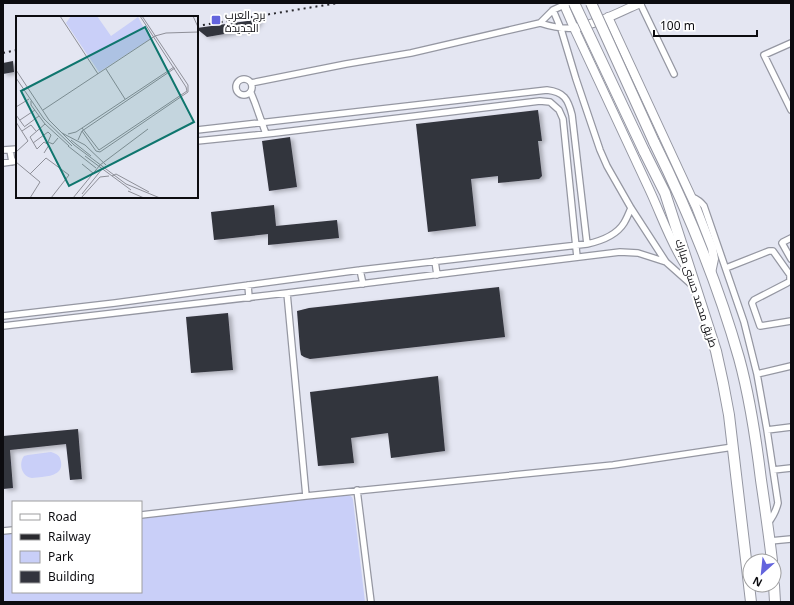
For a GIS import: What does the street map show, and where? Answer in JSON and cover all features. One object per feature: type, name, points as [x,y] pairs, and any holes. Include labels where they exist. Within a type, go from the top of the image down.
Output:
[{"type":"highway","name":"طريق محمد حسنى مبارك","points":[[574,3],[665,193],[716,351],[729,415],[751,602]]},
{"type":"highway","name":"طريق محمد حسنى مبارك","points":[[591,3],[677,190],[726,316],[739,359],[749,403],[757,448],[771,553]]},
{"type":"street","points":[[540,23],[561,29],[586,26],[640,3],[674,74]]},
{"type":"street","points":[[251,83],[411,53],[540,23],[553,10],[566,4],[574,28],[657,207],[672,243],[692,275]]},
{"type":"street","points":[[553,10],[561,29],[600,150],[607,166],[631,208],[666,262],[696,288]]},
{"type":"street","points":[[608,17],[692,198],[712,248],[714,258],[710,273]]},
{"type":"street","points":[[791,43],[764,55],[791,110]]},
{"type":"street","points":[[251,93],[247,95],[238,93],[236,88],[238,83],[242,80],[247,80],[251,83],[253,88],[251,93],[266,134]]},
{"type":"street","points":[[198,130],[547,90],[554,91],[561,94],[566,99],[572,115],[587,244]]},
{"type":"street","points":[[198,141],[540,101],[550,102],[559,110],[562,119],[577,257]]},
{"type":"street","points":[[3,150],[16,149]]},
{"type":"street","points":[[3,163],[14,162],[10,150]]},
{"type":"street","points":[[692,198],[697,199],[704,206],[744,322],[757,374],[778,503],[773,518],[767,524]]},
{"type":"street","points":[[3,316],[115,303],[360,270],[576,246],[599,241],[616,232],[624,222],[631,208]]},
{"type":"street","points":[[791,238],[782,243],[791,259]]},
{"type":"street","points":[[726,268],[770,250],[775,252],[791,279],[789,282],[753,301],[752,303],[760,326],[791,321]]},
{"type":"street","points":[[3,326],[249,298],[620,252],[638,253],[666,262]]},
{"type":"street","points":[[435,261],[437,275]]},
{"type":"street","points":[[360,270],[363,284]]},
{"type":"street","points":[[248,285],[249,298]]},
{"type":"street","points":[[287,293],[306,496]]},
{"type":"street","points":[[757,374],[791,366]]},
{"type":"street","points":[[767,430],[791,427]]},
{"type":"street","points":[[142,515],[357,490],[613,465],[733,447]]},
{"type":"street","points":[[773,470],[791,468]]},
{"type":"street","points":[[357,490],[371,602]]},
{"type":"street","points":[[770,541],[791,539]]},
{"type":"green space","points":[[51,452],[59,456],[61,462],[60,469],[56,474],[32,478],[23,473],[21,463],[24,456]]},
{"type":"green space","points":[[347,494],[352,497],[353,500],[365,602],[3,602],[3,534],[4,532],[12,531],[12,593],[142,593],[142,517]]},
{"type":"building","points":[[261,19],[253,29],[207,37],[198,30],[198,28]]},
{"type":"building","points":[[13,61],[14,72],[3,74],[3,63]]},
{"type":"building","points":[[538,110],[542,141],[538,141],[542,176],[539,179],[498,183],[498,176],[471,179],[476,226],[428,232],[416,124]]},
{"type":"building","points":[[290,137],[297,187],[269,191],[262,141]]},
{"type":"building","points":[[274,205],[276,226],[337,220],[339,238],[268,245],[268,234],[214,240],[211,212]]},
{"type":"building","points":[[499,287],[505,337],[310,359],[301,355],[297,311],[309,308]]},
{"type":"building","points":[[228,313],[233,370],[191,373],[186,317]]},
{"type":"building","points":[[438,376],[445,451],[391,458],[388,433],[351,438],[354,463],[318,466],[310,392]]},
{"type":"building","points":[[78,429],[82,479],[70,480],[66,444],[10,450],[13,488],[3,489],[3,436]]},
{"type":"railway","points":[[198,26],[338,3]]},
{"type":"railway","points":[[3,53],[16,50]]},
{"type":"place","name":"برج العرب الجديدة","points":[[216,20]]}]
